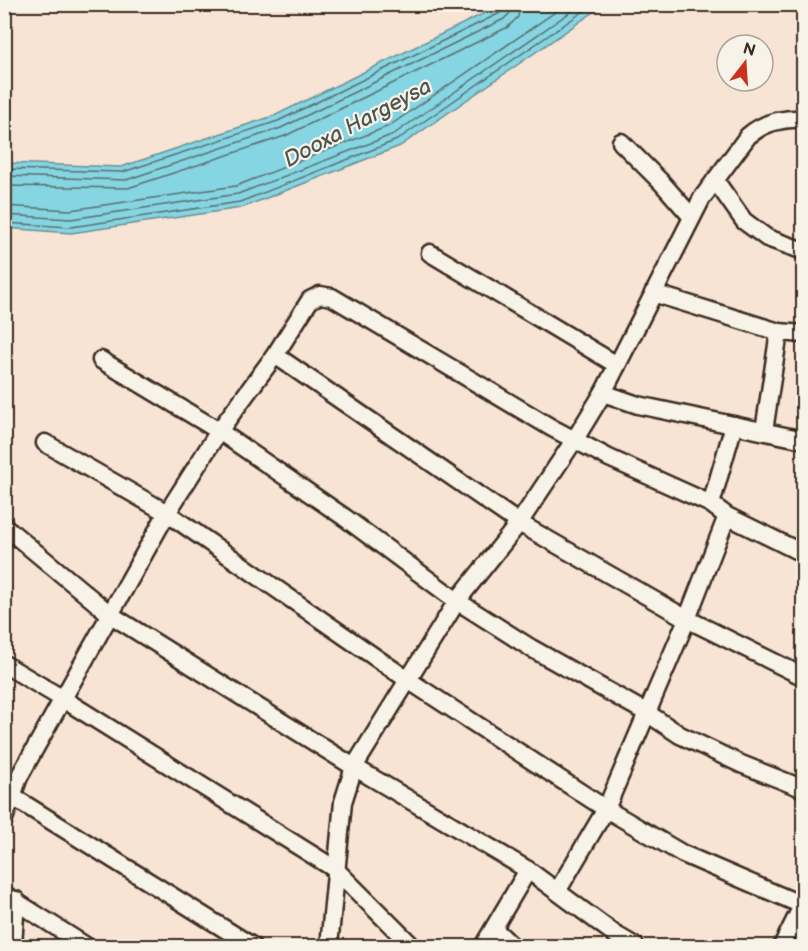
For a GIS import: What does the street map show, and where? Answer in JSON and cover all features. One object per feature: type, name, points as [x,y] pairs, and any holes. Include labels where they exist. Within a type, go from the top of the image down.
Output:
[{"type":"street","points":[[329,946],[343,802],[354,767],[457,601],[519,523],[575,439],[603,393],[691,216],[716,180],[748,136],[757,128],[775,121],[804,119]]},
{"type":"street","points":[[621,142],[691,216]]},
{"type":"street","points":[[716,180],[744,221],[767,237],[804,251]]},
{"type":"street","points":[[430,254],[617,365]]},
{"type":"street","points":[[653,293],[778,332],[804,334]]},
{"type":"street","points":[[4,819],[19,777],[167,513],[219,431],[275,355],[310,300],[320,295],[332,297],[552,428],[609,458],[711,504],[727,516],[804,554]]},
{"type":"street","points":[[764,431],[778,332]]},
{"type":"street","points":[[275,355],[519,523],[687,619],[804,677]]},
{"type":"street","points":[[101,360],[219,431],[344,517],[457,601],[531,648],[647,713],[680,735],[741,764],[804,789]]},
{"type":"street","points":[[603,393],[638,405],[804,440]]},
{"type":"street","points":[[711,504],[734,425]]},
{"type":"street","points":[[45,443],[167,513],[408,680],[606,810],[683,854],[803,904],[782,946]]},
{"type":"street","points":[[558,890],[606,810],[687,619],[727,516]]},
{"type":"street","points":[[4,526],[111,615],[354,767],[528,870],[558,890],[614,941],[635,946]]},
{"type":"street","points":[[4,664],[335,869],[412,946]]},
{"type":"street","points":[[4,767],[19,777]]},
{"type":"street","points":[[13,797],[252,946]]},
{"type":"street","points":[[483,946],[528,870]]},
{"type":"street","points":[[10,897],[13,946]]},
{"type":"street","points":[[10,897],[86,946]]},
{"type":"street","points":[[494,929],[512,946]]},
{"type":"water","name":"Dooxa Hargeysa","points":[[501,5],[604,5],[400,146],[241,208],[71,233],[5,228],[5,163],[121,167],[276,115]]}]
